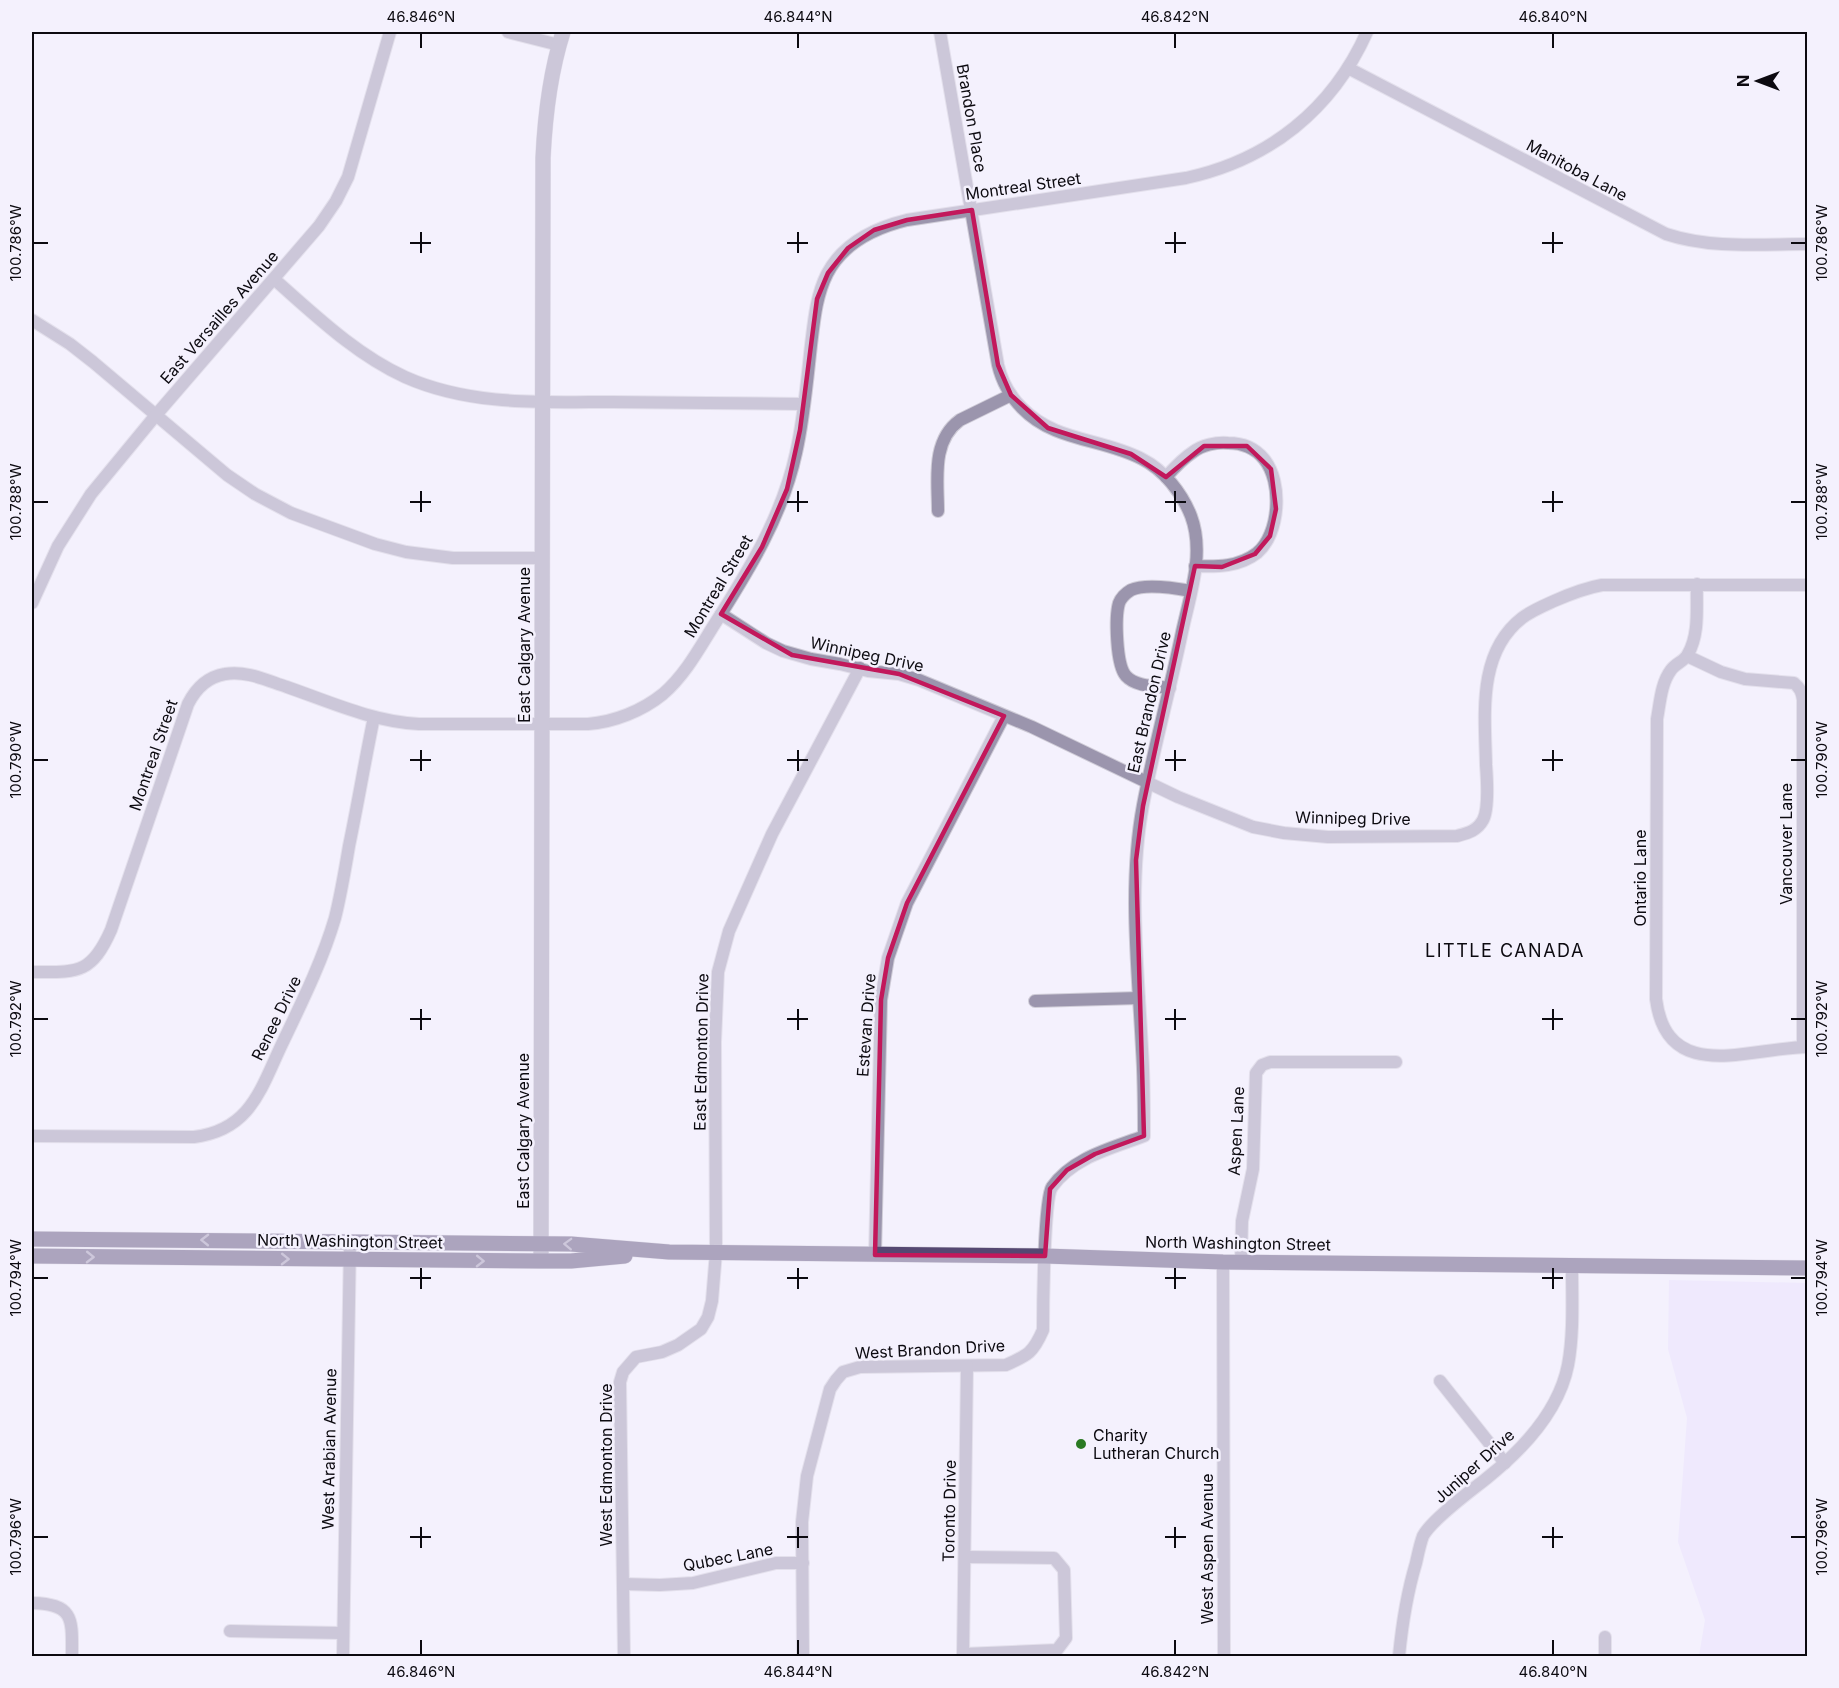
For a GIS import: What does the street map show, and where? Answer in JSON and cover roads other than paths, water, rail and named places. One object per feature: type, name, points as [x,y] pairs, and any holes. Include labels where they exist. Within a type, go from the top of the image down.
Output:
[{"type":"main road","name":"North Washington Street","points":[[32,1239],[571,1244],[669,1252],[1045,1256],[1223,1262],[1808,1268]]},
{"type":"main road","name":"North Washington Street","points":[[32,1256],[571,1261],[669,1252]]},
{"type":"street","name":"East Versailles Avenue","points":[[32,603],[58,546],[79,512],[156,415],[319,226],[343,188],[390,32]]},
{"type":"street","points":[[508,32],[561,38]]},
{"type":"street","name":"Brandon Place","points":[[940,32],[972,210]]},
{"type":"street","name":"Montreal Street","points":[[32,972],[74,971],[92,962],[99,954],[111,930],[188,704],[198,688],[205,682],[226,674],[250,675],[374,717],[419,724],[588,724],[605,722],[634,712],[669,689],[685,670],[762,547],[780,508],[795,460],[817,300],[828,273],[837,259],[859,239],[888,225],[907,220],[1186,178],[1219,170],[1248,158],[1296,128],[1320,105],[1348,68],[1367,32]]},
{"type":"street","name":"East Calgary Avenue","points":[[540,1261],[544,141],[548,94],[561,38]]},
{"type":"street","name":"Manitoba Lane","points":[[1348,68],[1679,239],[1708,243],[1808,244]]},
{"type":"street","name":"East Brandon Drive","points":[[972,210],[998,365],[1011,395],[1027,414],[1048,428],[1069,437],[1141,458],[1166,477],[1180,495],[1191,517],[1197,542],[1191,591],[1143,806],[1136,860],[1137,958],[1144,1136],[1095,1154],[1067,1170],[1050,1189],[1045,1256]]},
{"type":"street","points":[[273,279],[358,351],[406,378],[441,390],[477,398],[543,401],[804,404]]},
{"type":"street","points":[[32,320],[82,353],[214,465],[241,485],[307,520],[382,546],[421,555],[453,558],[542,558]]},
{"type":"street","points":[[938,512],[938,458],[946,435],[960,420],[1011,395]]},
{"type":"street","points":[[1166,477],[1194,451],[1204,446],[1225,442],[1247,446],[1257,452],[1270,469],[1276,495],[1276,509],[1270,536],[1264,546],[1255,554],[1233,564],[1222,567],[1195,566]]},
{"type":"street","name":"Ontario Lane","points":[[1697,584],[1696,630],[1688,656],[1671,670],[1662,690],[1658,719],[1656,999],[1658,1012],[1673,1040],[1690,1052],[1701,1056],[1723,1057],[1773,1049],[1805,1047]]},
{"type":"street","name":"Winnipeg Drive","points":[[721,614],[783,651],[811,660],[899,674],[919,680],[1032,727],[1227,818],[1253,827],[1284,833],[1328,837],[1457,836],[1473,831],[1484,819],[1487,791],[1485,733],[1487,680],[1490,664],[1497,649],[1517,622],[1535,610],[1587,588],[1602,585],[1808,585]]},
{"type":"street","points":[[1170,688],[1138,683],[1125,675],[1118,651],[1118,606],[1125,594],[1137,588],[1161,587],[1191,591]]},
{"type":"street","name":"Vancouver Lane","points":[[1688,656],[1721,672],[1745,679],[1794,683],[1802,693],[1805,1047]]},
{"type":"street","name":"East Edmonton Drive","points":[[716,1252],[715,1042],[718,972],[729,931],[772,834],[860,668]]},
{"type":"street","name":"Estevan Drive","points":[[875,1255],[881,1000],[888,958],[907,903],[1004,716]]},
{"type":"street","name":"Renee Drive","points":[[32,1136],[194,1137],[228,1128],[246,1113],[258,1094],[309,989],[332,929],[374,717]]},
{"type":"street","points":[[1035,1001],[1139,998]]},
{"type":"street","name":"Aspen Lane","points":[[1241,1262],[1242,1221],[1253,1169],[1256,1073],[1262,1065],[1270,1062],[1396,1062]]},
{"type":"street","name":"West Arabian Avenue","points":[[343,1656],[350,1242]]},
{"type":"street","name":"West Edmonton Drive","points":[[624,1656],[620,1382],[623,1372],[636,1357],[670,1348],[694,1336],[701,1329],[708,1317],[712,1301],[716,1252]]},
{"type":"street","name":"West Brandon Drive","points":[[803,1656],[802,1509],[807,1476],[826,1400],[836,1380],[843,1372],[860,1367],[1006,1365],[1023,1357],[1036,1347],[1043,1330],[1045,1256]]},
{"type":"street","name":"West Aspen Avenue","points":[[1223,1262],[1224,1656]]},
{"type":"street","name":"Juniper Drive","points":[[1399,1656],[1410,1584],[1424,1535],[1461,1498],[1519,1451],[1547,1413],[1561,1386],[1568,1367],[1571,1340],[1572,1265]]},
{"type":"street","name":"Toronto Drive","points":[[963,1655],[967,1366]]},
{"type":"street","points":[[1440,1381],[1505,1463]]},
{"type":"street","points":[[963,1655],[1057,1650],[1066,1638],[1064,1570],[1054,1558],[965,1557]]},
{"type":"street","name":"Qubec Lane","points":[[623,1584],[693,1583],[776,1563],[803,1563]]},
{"type":"street","points":[[32,1603],[54,1605],[61,1608],[69,1617],[72,1656]]},
{"type":"street","points":[[231,1631],[343,1633]]},
{"type":"street","points":[[1605,1637],[1605,1656]]},
{"type":"place","name":"Charity Lutheran Church","points":[[1081,1444]]},
{"type":"district","name":"LITTLE CANADA","points":[[1505,950]]}]
